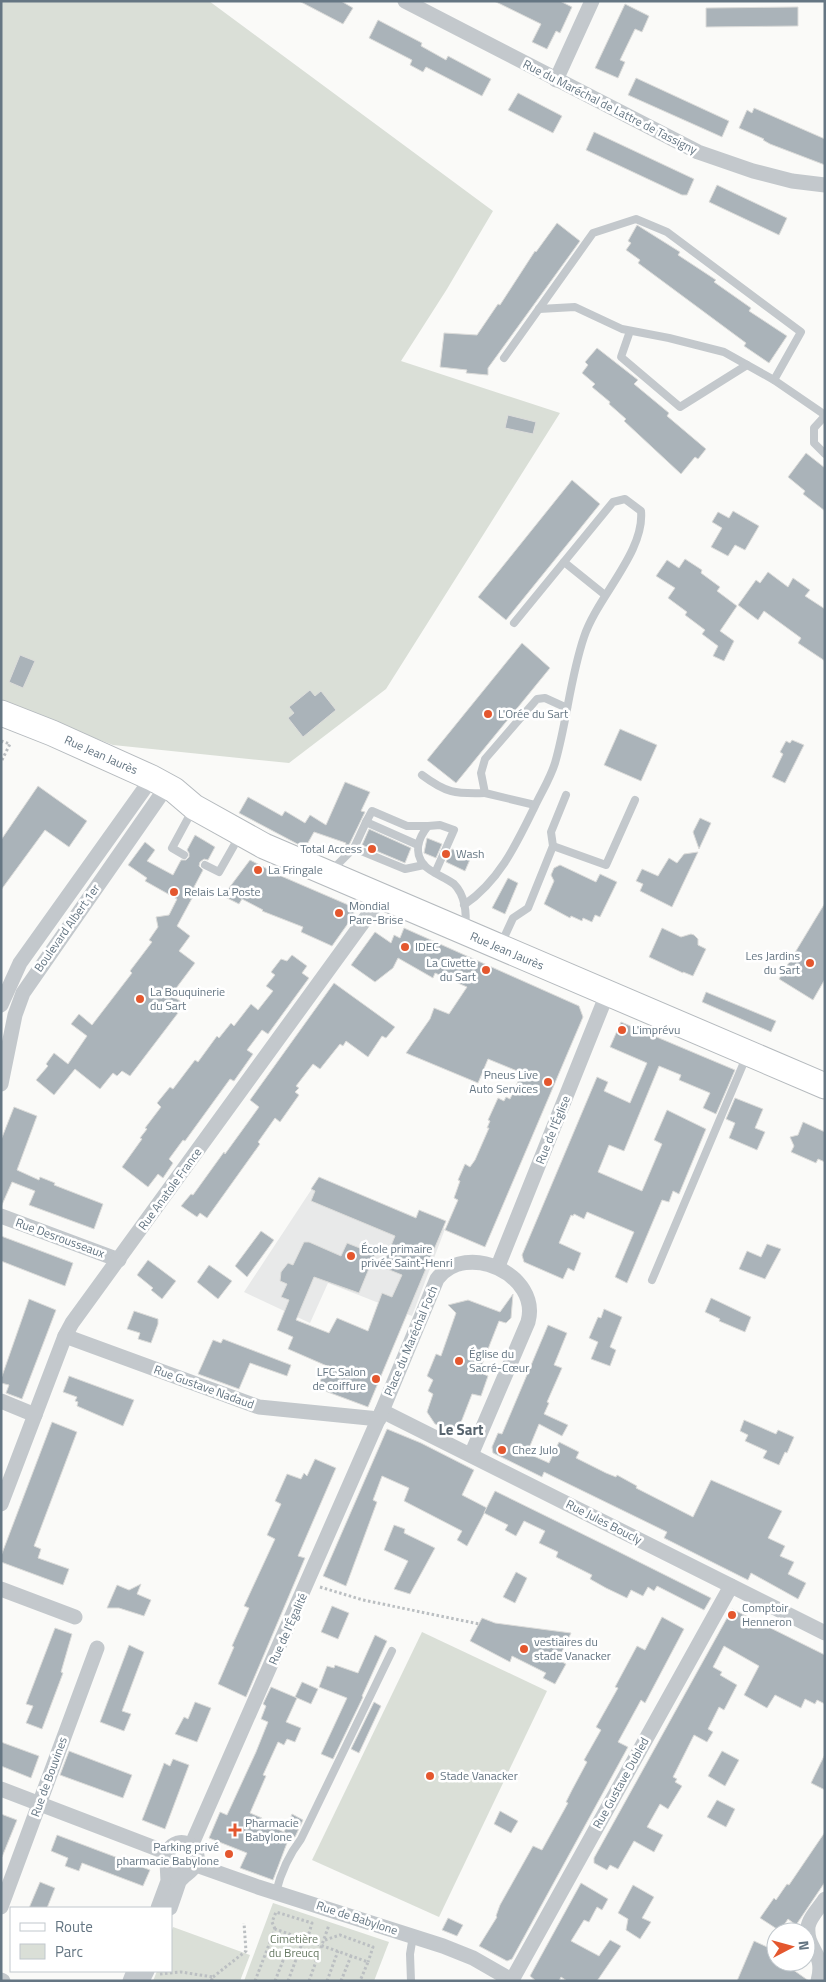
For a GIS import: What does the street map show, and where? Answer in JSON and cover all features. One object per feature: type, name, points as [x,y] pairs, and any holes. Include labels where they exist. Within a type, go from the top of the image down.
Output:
[{"type":"main road","name":"Rue Jean Jaurès","points":[[1,713],[52,733],[156,786],[240,834],[328,874],[825,1086]]},
{"type":"main road","name":"Rue Jean Jaurès","points":[[1,727],[156,786]]},
{"type":"street","name":"Rue du Maréchal de Lattre de Tassigny","points":[[405,1],[556,80],[706,155],[735,166],[772,176],[825,185]]},
{"type":"street","points":[[556,80],[592,1]]},
{"type":"street","name":"Boulevard Albert 1er","points":[[1,1005],[20,963],[156,786]]},
{"type":"street","name":"Boulevard Albert 1er","points":[[1,1084],[15,1015],[23,993],[156,786]]},
{"type":"street","name":"Rue Anatole France","points":[[1,1504],[65,1336],[84,1306],[382,896]]},
{"type":"street","name":"Rue de l'Église","points":[[498,1266],[607,994]]},
{"type":"street","name":"Rue Desrousseaux","points":[[1,1216],[119,1260]]},
{"type":"street","name":"Place du Maréchal Foch","points":[[381,1415],[440,1275],[449,1268],[461,1264],[481,1263],[498,1266]]},
{"type":"street","points":[[471,1455],[529,1317],[529,1303],[524,1292],[510,1275],[498,1266]]},
{"type":"street","name":"Rue Gustave Nadaud","points":[[65,1336],[259,1407],[381,1415]]},
{"type":"street","points":[[1,1401],[35,1415]]},
{"type":"street","name":"Rue Jules Boucly","points":[[381,1415],[471,1455],[825,1633]]},
{"type":"street","name":"Rue de l'Égalité","points":[[192,1846],[381,1415]]},
{"type":"street","name":"Rue Gustave Dubled","points":[[513,1980],[731,1586]]},
{"type":"street","points":[[1,1589],[75,1618]]},
{"type":"street","name":"Rue de Bouvines","points":[[1,1907],[97,1648]]},
{"type":"street","points":[[1,1789],[168,1857]]},
{"type":"street","points":[[158,1907],[168,1881],[168,1857],[171,1848],[179,1843],[186,1843],[192,1846],[197,1856],[193,1868],[180,1882],[170,1907]]},
{"type":"street","points":[[168,1857],[172,1870],[176,1872],[183,1873],[193,1868]]},
{"type":"street","name":"Rue de Babylone","points":[[193,1868],[334,1910],[457,1951],[513,1980]]},
{"type":"street","points":[[818,1981],[825,1967],[824,1958],[813,1943],[808,1927],[810,1921],[825,1900]]},
{"type":"street","points":[[142,1981],[152,1972]]},
{"type":"lane","points":[[504,358],[594,233],[636,218],[667,232],[802,332],[774,380]]},
{"type":"lane","points":[[539,309],[575,307],[622,330],[669,338],[724,352],[774,380],[825,415],[814,428],[814,444],[825,454]]},
{"type":"lane","points":[[630,331],[622,357],[680,407],[747,365]]},
{"type":"lane","points":[[464,905],[478,896],[495,877],[511,854],[555,764],[584,636],[605,595],[634,549],[642,523],[641,511],[624,499],[613,502],[514,623]]},
{"type":"lane","points":[[564,562],[605,595]]},
{"type":"lane","points":[[485,793],[481,773],[485,759],[537,699],[544,698],[567,708]]},
{"type":"lane","points":[[422,775],[440,788],[451,792],[485,793],[535,805]]},
{"type":"lane","points":[[499,948],[513,918],[528,908],[553,846],[551,832],[566,796]]},
{"type":"lane","points":[[553,846],[606,865],[635,800]]},
{"type":"lane","points":[[184,855],[172,848],[194,807]]},
{"type":"lane","points":[[328,874],[354,848],[372,811],[407,826],[440,825],[454,830],[436,872]]},
{"type":"lane","points":[[366,822],[418,845]]},
{"type":"lane","points":[[428,826],[420,836],[417,850],[424,865],[454,884],[461,895],[467,916],[464,933]]},
{"type":"lane","points":[[205,865],[219,872],[240,834]]},
{"type":"lane","points":[[354,848],[406,869],[424,865]]},
{"type":"lane","points":[[652,1280],[748,1054]]},
{"type":"lane","points":[[276,1892],[290,1853],[301,1839],[392,1651]]},
{"type":"lane","points":[[411,1981],[410,1954],[413,1936]]},
{"type":"path","points":[[1,741],[10,744],[1,762]]},
{"type":"path","points":[[308,1583],[363,1600],[479,1624]]},
{"type":"path","points":[[309,1981],[334,1910]]},
{"type":"path","points":[[288,1981],[305,1939],[312,1924],[276,1912],[272,1922],[275,1928],[292,1935],[305,1939],[323,1945],[368,1962]]},
{"type":"path","points":[[211,1981],[213,1977],[246,1951],[244,1923]]},
{"type":"path","points":[[255,1981],[275,1928]]},
{"type":"path","points":[[275,1981],[292,1935]]},
{"type":"path","points":[[324,1940],[340,1935],[373,1947],[360,1981]]},
{"type":"path","points":[[327,1981],[338,1951]]},
{"type":"path","points":[[340,1981],[351,1956]]},
{"type":"path","points":[[152,1972],[163,1975],[181,1972],[213,1977]]},
{"type":"shaded area","name":"École primaire privée Saint-Henri","points":[[319,1178],[445,1229],[412,1316],[328,1283],[310,1323],[244,1292]]},
{"type":"green space","points":[[1,1],[209,1],[493,211],[447,289],[401,361],[560,413],[386,689],[289,763],[113,745],[1,702]]},
{"type":"green space","name":"Stade Vanacker","points":[[422,1632],[547,1691],[439,1917],[312,1860]]},
{"type":"green space","name":"Cimetière du Breucq","points":[[273,1903],[389,1942],[374,1981],[244,1981]]},
{"type":"green space","points":[[173,1927],[250,1955],[240,1981],[153,1981],[157,1972],[172,1972]]},
{"type":"building","points":[[299,1],[341,1],[353,8],[343,24]]},
{"type":"building","points":[[494,1],[560,1],[572,7],[560,33],[556,31],[547,49],[532,42],[541,24]]},
{"type":"building","points":[[625,4],[649,16],[642,32],[635,29],[620,60],[625,62],[618,78],[595,68]]},
{"type":"building","points":[[798,7],[798,26],[706,27],[706,8]]},
{"type":"building","points":[[378,20],[422,43],[421,46],[446,60],[448,56],[491,79],[482,96],[426,67],[423,72],[410,65],[412,60],[369,38]]},
{"type":"building","points":[[636,78],[729,121],[722,137],[628,95]]},
{"type":"building","points":[[518,93],[562,116],[553,133],[508,110]]},
{"type":"building","points":[[754,108],[825,139],[825,165],[770,144],[764,139],[739,128],[747,110],[752,113]]},
{"type":"building","points":[[594,132],[694,179],[687,195],[682,195],[586,150]]},
{"type":"building","points":[[717,185],[787,218],[779,235],[709,202]]},
{"type":"building","points":[[557,223],[580,241],[488,368],[488,375],[466,373],[467,370],[440,367],[444,333],[477,335],[498,304],[500,305],[535,251]]},
{"type":"building","points":[[637,225],[680,252],[678,255],[716,280],[714,282],[751,308],[749,311],[787,336],[769,363],[744,346],[746,343],[638,263],[640,260],[626,250],[631,243],[628,241]]},
{"type":"building","points":[[597,348],[638,380],[634,384],[669,413],[667,416],[706,449],[698,459],[695,457],[681,474],[624,421],[626,419],[592,387],[595,384],[582,373],[588,365],[585,362]]},
{"type":"building","points":[[508,415],[536,422],[533,434],[505,428]]},
{"type":"building","points":[[806,453],[825,468],[825,511],[803,494],[805,491],[788,477]]},
{"type":"building","points":[[572,480],[600,504],[506,620],[478,597]]},
{"type":"building","points":[[733,511],[759,526],[745,550],[735,545],[728,556],[711,547],[722,528],[712,522],[718,512],[729,518]]},
{"type":"building","points":[[685,559],[702,570],[701,573],[720,587],[717,591],[737,606],[720,631],[734,641],[724,661],[713,656],[718,646],[702,634],[705,630],[685,615],[687,612],[668,598],[675,588],[656,576],[667,560],[679,568]]},
{"type":"building","points":[[768,572],[788,587],[793,578],[810,590],[805,596],[825,609],[825,661],[798,643],[801,638],[764,611],[758,620],[738,605],[756,580],[760,583]]},
{"type":"building","name":"L'Orée du Sart","points":[[522,643],[550,668],[456,783],[427,760]]},
{"type":"building","points":[[20,655],[35,661],[23,688],[9,682]]},
{"type":"building","points":[[310,690],[315,696],[321,691],[336,710],[303,737],[288,718],[294,713],[289,707]]},
{"type":"building","points":[[620,729],[657,745],[641,781],[604,765]]},
{"type":"building","points":[[792,740],[804,745],[785,783],[772,777],[783,754],[780,752],[786,741],[790,743]]},
{"type":"building","points":[[345,782],[370,792],[361,811],[365,812],[349,845],[344,850],[346,843],[314,832],[305,848],[239,813],[248,797],[282,816],[285,811],[305,823],[310,815],[326,825]]},
{"type":"building","points":[[38,786],[87,821],[69,847],[45,830],[1,890],[1,840]]},
{"type":"building","points":[[700,818],[711,823],[699,849],[693,832]]},
{"type":"building","points":[[369,829],[411,848],[405,863],[362,845]]},
{"type":"building","points":[[195,835],[215,847],[208,860],[204,859],[200,862],[199,866],[203,870],[194,887],[197,889],[177,926],[190,936],[179,951],[195,963],[171,995],[183,1003],[176,1011],[178,1013],[130,1076],[122,1071],[117,1076],[113,1073],[100,1089],[75,1069],[54,1095],[36,1080],[48,1066],[46,1064],[54,1053],[68,1064],[87,1036],[71,1024],[79,1014],[92,1025],[132,973],[130,971],[152,942],[149,940],[158,927],[156,917],[169,915],[177,899],[145,881],[147,878],[128,865],[145,842],[155,850],[147,861],[173,875],[181,860],[186,860],[189,857],[187,850]]},
{"type":"building","points":[[427,838],[442,844],[436,858],[424,853]]},
{"type":"building","points":[[452,849],[471,857],[465,871],[446,862]]},
{"type":"building","points":[[698,852],[672,907],[640,891],[643,884],[636,881],[642,869],[658,876],[669,858],[677,863],[684,854]]},
{"type":"building","points":[[250,860],[281,876],[353,907],[354,915],[332,946],[301,932],[303,927],[262,911],[242,899],[239,904],[223,896]]},
{"type":"building","points":[[560,865],[596,882],[600,874],[617,882],[600,917],[595,915],[592,922],[583,918],[582,921],[571,916],[570,918],[544,904],[554,881],[551,875],[554,868]]},
{"type":"building","points":[[508,878],[518,883],[505,914],[492,908]]},
{"type":"building","name":"Les Jardins du Sart","points":[[825,903],[825,979],[813,1000],[779,979]]},
{"type":"building","points":[[404,928],[579,1006],[583,1017],[485,1247],[445,1230],[458,1200],[454,1198],[460,1181],[458,1180],[465,1164],[470,1167],[475,1160],[489,1128],[487,1128],[490,1121],[488,1120],[498,1098],[504,1101],[506,1097],[510,1099],[522,1073],[488,1059],[478,1083],[406,1053],[430,1019],[434,1008],[449,1014],[467,987],[435,973],[433,978],[398,958],[393,968],[375,982],[351,965],[375,932],[391,943],[394,935],[400,938]]},
{"type":"building","points":[[662,928],[681,937],[694,935],[698,939],[698,945],[706,949],[693,976],[649,957]]},
{"type":"building","points":[[292,955],[307,966],[302,973],[309,978],[268,1034],[262,1030],[247,1050],[253,1054],[234,1081],[230,1079],[185,1141],[183,1140],[169,1159],[173,1163],[163,1178],[158,1174],[148,1187],[122,1167],[142,1139],[140,1138],[147,1129],[145,1128],[161,1107],[157,1103],[170,1087],[173,1089],[195,1060],[198,1062],[217,1036],[219,1038],[231,1023],[234,1026],[251,1004],[258,1010],[273,991],[266,986],[275,975],[271,972],[281,959],[287,961]]},
{"type":"building","points":[[334,983],[395,1027],[386,1038],[382,1036],[368,1057],[346,1041],[343,1046],[340,1044],[320,1069],[313,1064],[296,1086],[299,1088],[295,1092],[299,1095],[280,1122],[275,1118],[258,1142],[260,1144],[207,1218],[200,1213],[197,1217],[181,1206],[191,1194],[193,1195],[259,1107],[250,1100]]},
{"type":"building","points":[[706,992],[776,1021],[771,1032],[702,1002]]},
{"type":"building","points":[[621,1022],[735,1070],[716,1114],[703,1108],[710,1093],[679,1080],[681,1075],[659,1066],[624,1151],[609,1145],[598,1172],[642,1191],[662,1144],[654,1140],[667,1110],[706,1129],[679,1194],[673,1191],[669,1202],[662,1200],[627,1283],[615,1277],[634,1232],[587,1212],[584,1219],[574,1214],[573,1216],[571,1215],[559,1243],[581,1253],[574,1271],[568,1268],[563,1279],[524,1262],[522,1255],[597,1077],[608,1082],[604,1091],[630,1103],[647,1063],[610,1047]]},
{"type":"building","points":[[735,1098],[763,1109],[755,1128],[765,1132],[757,1150],[729,1138],[735,1123],[726,1119]]},
{"type":"building","points":[[14,1107],[37,1116],[17,1170],[39,1180],[40,1177],[55,1183],[54,1185],[103,1204],[94,1229],[29,1205],[35,1191],[12,1182],[1,1207],[1,1140]]},
{"type":"building","points":[[803,1122],[825,1132],[825,1162],[818,1159],[816,1163],[791,1152],[794,1146],[790,1137],[798,1135]]},
{"type":"building","points":[[319,1177],[416,1218],[419,1210],[446,1221],[368,1407],[317,1388],[327,1366],[288,1349],[293,1337],[277,1330],[289,1300],[281,1297],[287,1284],[280,1281],[281,1272],[288,1263],[293,1265],[304,1242],[309,1242],[341,1256],[347,1243],[375,1254],[359,1293],[314,1277],[296,1320],[329,1333],[337,1318],[368,1331],[382,1293],[392,1297],[402,1275],[382,1267],[395,1236],[311,1201],[315,1191],[311,1189]]},
{"type":"building","points":[[261,1231],[274,1240],[247,1277],[235,1266]]},
{"type":"building","points":[[1,1236],[73,1263],[65,1286],[1,1261]]},
{"type":"building","points":[[767,1244],[781,1249],[765,1279],[739,1269],[747,1251],[761,1257]]},
{"type":"building","points":[[148,1260],[176,1281],[162,1299],[151,1290],[153,1288],[137,1275]]},
{"type":"building","points":[[209,1265],[232,1281],[218,1299],[197,1282]]},
{"type":"building","name":"Église du Sacré-Cœur","points":[[513,1294],[511,1318],[506,1323],[499,1321],[479,1372],[488,1376],[481,1396],[472,1394],[458,1430],[435,1424],[427,1412],[433,1394],[428,1391],[433,1380],[427,1376],[436,1354],[441,1356],[456,1313],[448,1305],[468,1300],[500,1312]]},
{"type":"building","points":[[711,1298],[751,1317],[745,1332],[719,1321],[720,1319],[705,1312]]},
{"type":"building","points":[[29,1299],[56,1310],[22,1399],[6,1393],[9,1385],[1,1383],[1,1379]]},
{"type":"building","points":[[604,1309],[622,1317],[610,1347],[616,1350],[610,1366],[591,1359],[598,1342],[589,1338],[598,1317],[601,1318]]},
{"type":"building","points":[[134,1311],[158,1319],[151,1343],[138,1339],[140,1333],[127,1329]]},
{"type":"building","points":[[548,1325],[567,1333],[554,1365],[562,1368],[547,1402],[549,1403],[544,1414],[568,1425],[562,1436],[539,1424],[527,1453],[549,1463],[559,1442],[579,1452],[576,1458],[606,1473],[616,1477],[617,1475],[637,1486],[636,1488],[693,1517],[711,1480],[782,1511],[768,1538],[785,1546],[780,1556],[794,1562],[788,1574],[806,1583],[798,1599],[751,1573],[748,1580],[664,1538],[667,1532],[544,1472],[542,1477],[493,1453],[492,1447],[498,1433],[502,1434]]},
{"type":"building","points":[[223,1339],[291,1365],[287,1376],[250,1363],[239,1389],[198,1374],[213,1340],[221,1343]]},
{"type":"building","points":[[69,1376],[134,1400],[123,1426],[77,1406],[78,1402],[75,1401],[77,1397],[63,1392]]},
{"type":"building","points":[[744,1420],[776,1434],[778,1430],[794,1437],[779,1465],[763,1458],[767,1451],[745,1441],[748,1435],[740,1431]]},
{"type":"building","points":[[52,1422],[77,1432],[34,1546],[41,1549],[38,1558],[69,1569],[63,1585],[1,1562],[1,1556]]},
{"type":"building","points":[[387,1429],[421,1443],[474,1470],[462,1495],[487,1508],[467,1546],[457,1540],[462,1531],[404,1501],[409,1488],[382,1476],[373,1500],[377,1502],[346,1586],[323,1576]]},
{"type":"building","points":[[315,1459],[336,1468],[298,1556],[305,1558],[246,1697],[218,1684],[249,1608],[244,1606],[275,1539],[267,1535],[281,1504],[275,1501],[287,1474],[301,1479],[304,1473],[307,1476]]},
{"type":"building","points":[[495,1491],[711,1598],[704,1610],[657,1586],[654,1591],[648,1587],[643,1596],[631,1590],[627,1598],[606,1588],[590,1579],[592,1575],[556,1557],[558,1552],[539,1543],[545,1531],[524,1521],[516,1536],[505,1530],[508,1525],[484,1513]]},
{"type":"building","points":[[394,1525],[405,1529],[404,1533],[435,1548],[410,1594],[394,1589],[408,1561],[384,1550]]},
{"type":"building","points":[[516,1572],[527,1578],[515,1603],[503,1597]]},
{"type":"building","points":[[141,1584],[137,1594],[151,1600],[144,1616],[119,1608],[107,1608],[117,1585],[129,1590]]},
{"type":"building","points":[[332,1606],[349,1613],[338,1639],[321,1632]]},
{"type":"building","points":[[732,1609],[825,1655],[825,1704],[817,1700],[815,1704],[805,1699],[801,1708],[775,1695],[767,1708],[744,1695],[759,1666],[724,1646],[713,1667],[722,1672],[720,1675],[737,1685],[724,1710],[719,1707],[708,1729],[713,1732],[707,1742],[694,1735],[673,1777],[677,1779],[675,1782],[682,1786],[668,1809],[660,1804],[647,1827],[663,1835],[654,1852],[634,1841],[618,1869],[610,1865],[607,1870],[594,1863],[594,1858]]},
{"type":"building","points":[[662,1617],[684,1629],[645,1703],[641,1700],[618,1742],[628,1747],[512,1959],[507,1961],[479,1946],[497,1917],[500,1905],[533,1846],[542,1850],[568,1803],[566,1802],[587,1762],[584,1760],[601,1730],[596,1727],[618,1688],[615,1687],[637,1646],[645,1650]]},
{"type":"building","name":"vestiaires du stade Vanacker","points":[[482,1618],[495,1623],[571,1633],[558,1660],[566,1664],[555,1684],[543,1678],[546,1673],[512,1656],[510,1662],[470,1641]]},
{"type":"building","points":[[55,1628],[72,1634],[61,1672],[63,1673],[42,1729],[26,1723],[33,1706],[26,1704]]},
{"type":"building","points":[[375,1635],[387,1641],[333,1759],[321,1754],[347,1698],[319,1687],[327,1666],[334,1668],[335,1665],[358,1673]]},
{"type":"building","points":[[129,1645],[144,1652],[122,1711],[131,1714],[124,1731],[100,1722]]},
{"type":"building","points":[[302,1682],[318,1689],[311,1704],[295,1697]]},
{"type":"building","points":[[271,1687],[297,1698],[286,1722],[301,1728],[295,1742],[287,1739],[284,1745],[278,1742],[263,1775],[266,1776],[250,1813],[262,1818],[261,1821],[290,1835],[273,1880],[240,1868],[247,1853],[209,1838],[220,1812],[227,1815],[256,1752],[268,1722],[261,1719],[266,1706],[263,1704]]},
{"type":"building","points":[[195,1702],[211,1708],[197,1742],[175,1734],[184,1717],[188,1719]]},
{"type":"building","points":[[374,1702],[381,1706],[359,1753],[351,1749]]},
{"type":"building","points":[[1,1742],[39,1756],[31,1778],[1,1766]]},
{"type":"building","points":[[69,1751],[132,1775],[123,1798],[60,1775]]},
{"type":"building","points":[[722,1751],[739,1760],[725,1786],[708,1776]]},
{"type":"building","points":[[825,1754],[825,1790],[811,1783]]},
{"type":"building","points":[[173,1759],[189,1765],[165,1829],[142,1820],[164,1763],[170,1766]]},
{"type":"building","points":[[717,1800],[735,1809],[726,1827],[707,1817]]},
{"type":"building","points":[[500,1811],[518,1821],[511,1833],[494,1824]]},
{"type":"building","points":[[1,1814],[17,1820],[2,1857],[1,1857]]},
{"type":"building","points":[[292,1814],[303,1820],[295,1837],[284,1832]]},
{"type":"building","points":[[825,1832],[825,1882],[798,1922],[792,1922],[788,1919],[786,1922],[766,1922],[760,1918],[774,1898],[776,1900],[787,1884],[789,1885]]},
{"type":"building","points":[[57,1835],[150,1870],[143,1886],[82,1863],[79,1871],[65,1866],[68,1858],[51,1851]]},
{"type":"building","points":[[40,1882],[55,1888],[47,1907],[29,1907]]},
{"type":"building","points":[[581,1883],[608,1899],[602,1910],[597,1907],[589,1922],[584,1920],[571,1941],[599,1956],[610,1940],[621,1946],[597,1981],[567,1981],[561,1977],[559,1981],[536,1981],[530,1976]]},
{"type":"building","points":[[633,1885],[654,1897],[642,1918],[651,1922],[640,1939],[626,1930],[628,1919],[618,1913]]},
{"type":"building","points":[[448,1918],[463,1925],[457,1936],[442,1930]]},
{"type":"building","points":[[754,1941],[766,1946],[766,1972],[796,1972],[809,1981],[737,1981]]},
{"type":"place","name":"L'Orée du Sart","points":[[488,714]]},
{"type":"place","name":"Total Access","points":[[372,849]]},
{"type":"place","name":"Wash","points":[[446,854]]},
{"type":"place","name":"La Fringale","points":[[258,870]]},
{"type":"place","name":"Relais La Poste","points":[[174,892]]},
{"type":"place","name":"Mondial Pare-Brise","points":[[339,913]]},
{"type":"place","name":"IDEC","points":[[405,947]]},
{"type":"place","name":"Les Jardins du Sart","points":[[810,963]]},
{"type":"place","name":"La Civette du Sart","points":[[486,970]]},
{"type":"place","name":"La Bouquinerie du Sart","points":[[140,999]]},
{"type":"place","name":"L'imprévu","points":[[622,1030]]},
{"type":"place","name":"Pneus Live Auto Services","points":[[548,1082]]},
{"type":"place","name":"École primaire privée Saint-Henri","points":[[351,1256]]},
{"type":"place","name":"Église du Sacré-Cœur","points":[[459,1361]]},
{"type":"place","name":"LFC Salon de coiffure","points":[[376,1379]]},
{"type":"place","name":"Chez Julo","points":[[502,1450]]},
{"type":"place","name":"Comptoir Henneron","points":[[732,1615]]},
{"type":"place","name":"vestiaires du stade Vanacker","points":[[524,1649]]},
{"type":"place","name":"Stade Vanacker","points":[[430,1776]]},
{"type":"place","name":"Pharmacie Babylone","points":[[235,1830]]},
{"type":"place","name":"Parking privé pharmacie Babylone","points":[[229,1854]]},
{"type":"district","name":"Le Sart","points":[[461,1430]]}]
